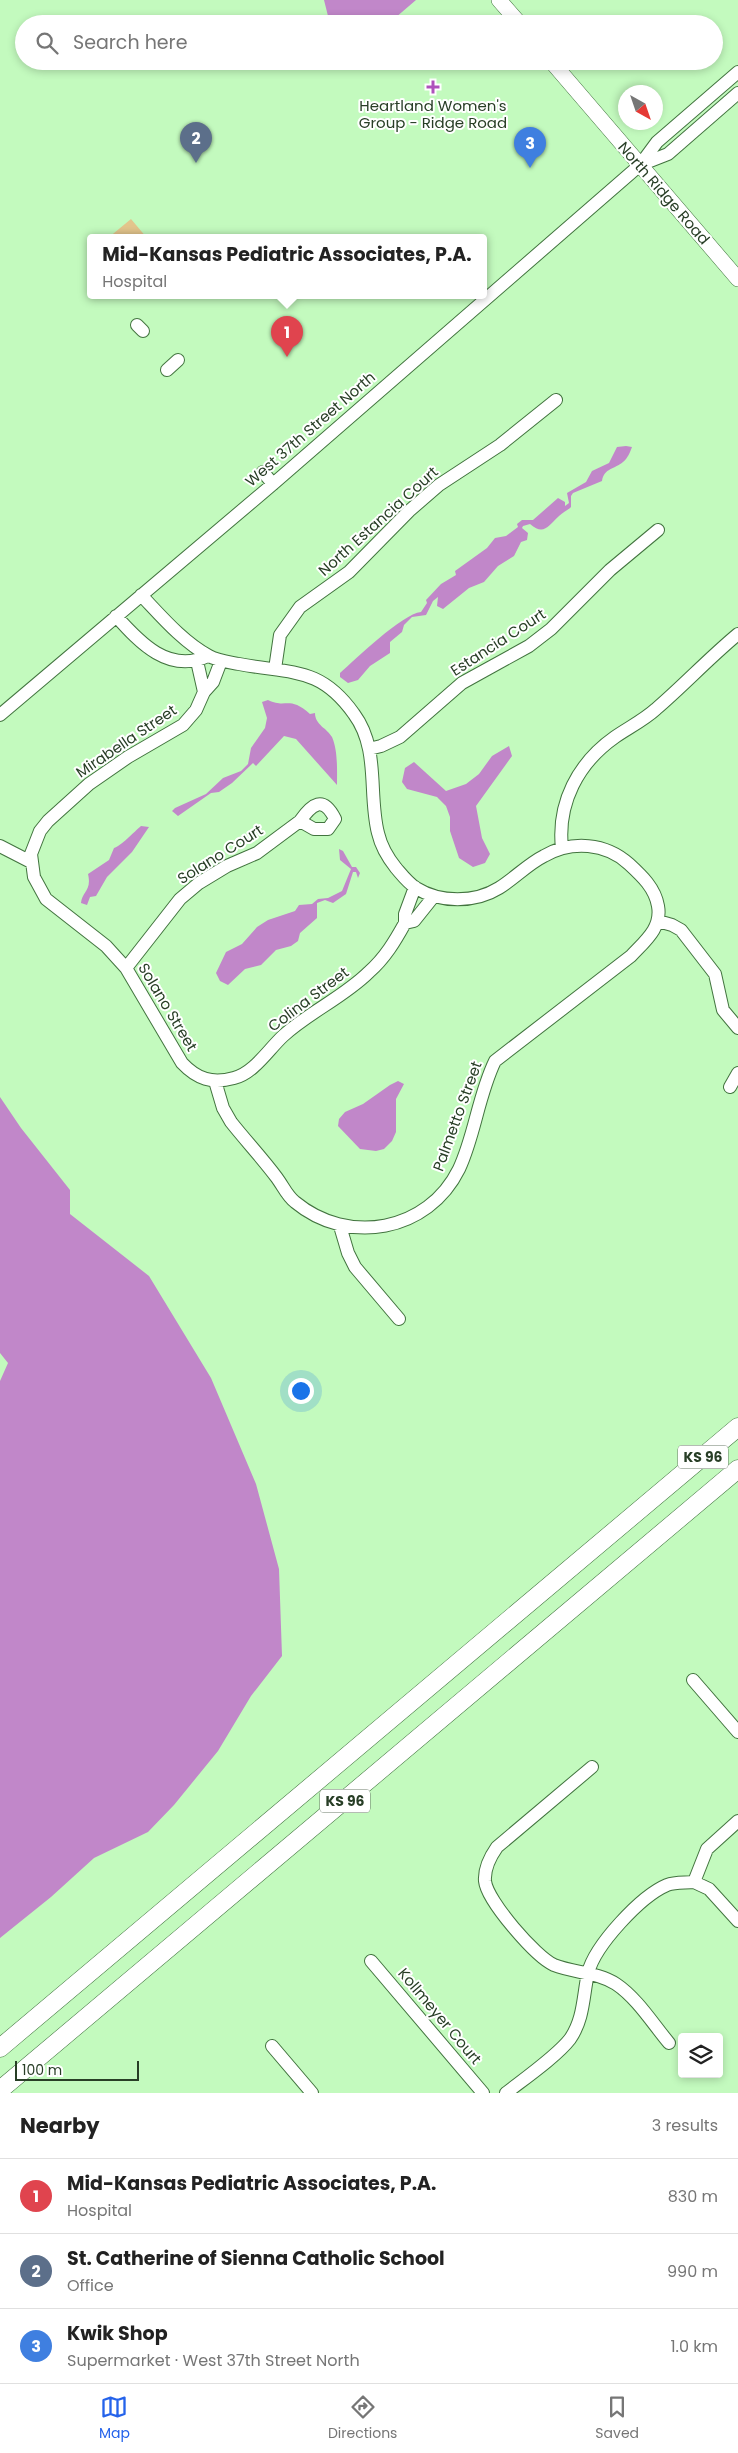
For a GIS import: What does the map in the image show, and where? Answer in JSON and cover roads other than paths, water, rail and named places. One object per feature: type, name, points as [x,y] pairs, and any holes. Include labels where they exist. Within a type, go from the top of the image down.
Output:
[{"type":"highway","name":"KS 96","points":[[0,2048],[738,1427]]},
{"type":"highway","name":"KS 96","points":[[0,2090],[738,1469]]},
{"type":"main road","points":[[499,0],[512,15]]},
{"type":"main road","name":"North Ridge Road","points":[[559,70],[738,279]]},
{"type":"street","name":"West 37th Street North","points":[[487,298],[640,165],[657,142],[738,72]]},
{"type":"street","name":"West 37th Street North","points":[[640,165],[668,154],[738,93]]},
{"type":"street","name":"West 37th Street North","points":[[0,715],[272,484],[485,299]]},
{"type":"street","points":[[167,370],[178,360]]},
{"type":"street","name":"North Estancia Court","points":[[275,669],[280,635],[300,607],[349,572],[409,511],[439,485],[500,445],[556,400]]},
{"type":"street","points":[[263,472],[272,484]]},
{"type":"street","name":"Estancia Court","points":[[369,749],[381,746],[400,737],[462,683],[529,646],[552,629],[610,570],[658,530]]},
{"type":"street","points":[[142,595],[202,659],[204,692]]},
{"type":"street","points":[[116,616],[139,642],[160,656],[180,662],[202,659],[306,674],[317,679],[338,694],[361,725],[369,749],[378,836],[392,863],[415,887],[434,896],[475,898],[498,889],[544,856],[562,848],[578,845],[610,851],[626,861],[649,885],[657,899],[658,921],[681,930],[715,974],[723,1010],[738,1028]]},
{"type":"street","points":[[562,848],[562,818],[565,802],[578,774],[597,751],[653,712],[738,634]]},
{"type":"street","name":"Mirabella Street","points":[[31,862],[33,847],[48,821],[109,769],[183,725],[196,710],[204,692],[213,682],[221,661]]},
{"type":"street","name":"Solano Court","points":[[126,968],[180,899],[227,866],[257,853],[300,821]]},
{"type":"street","points":[[0,846],[31,862]]},
{"type":"street","name":"Solano Street","points":[[31,862],[34,877],[46,899],[101,942],[126,968],[182,1063],[199,1077],[215,1081]]},
{"type":"street","name":"Colina Street","points":[[215,1081],[234,1078],[248,1071],[302,1020],[368,974],[390,949],[405,923],[405,914],[415,887]]},
{"type":"street","name":"Colina Street","points":[[405,923],[414,922],[434,896]]},
{"type":"street","name":"Palmetto Street","points":[[340,1226],[359,1229],[388,1226],[416,1215],[440,1195],[459,1168],[484,1084],[495,1061],[631,956],[651,936],[658,921]]},
{"type":"street","points":[[730,1087],[738,1072]]},
{"type":"street","points":[[215,1081],[223,1108],[231,1122],[294,1201],[310,1212],[340,1226],[348,1253],[355,1267],[400,1319]]},
{"type":"street","points":[[693,1680],[738,1732]]},
{"type":"street","points":[[592,1767],[497,1847],[488,1859],[485,1881],[491,1900],[535,1950],[554,1965],[608,1979],[627,1993],[669,2043]]},
{"type":"street","points":[[694,1882],[707,1849],[738,1821]]},
{"type":"street","points":[[506,2093],[570,2039],[581,2013],[588,1974],[594,1957],[614,1928],[658,1890],[669,1884],[694,1882],[709,1889],[738,1921]]},
{"type":"street","name":"Kollmeyer Court","points":[[371,1961],[483,2093]]},
{"type":"street","points":[[272,2046],[312,2093]]},
{"type":"place","name":"Heartland Women's Group - Ridge Road","points":[[433,87]]},
{"type":"place","name":"St. Catherine of Sienna Catholic School","points":[[196,163]]},
{"type":"place","name":"Kwik Shop","points":[[530,168]]},
{"type":"place","name":"Mid-Kansas Pediatric Associates, P.A.","points":[[287,357]]}]
